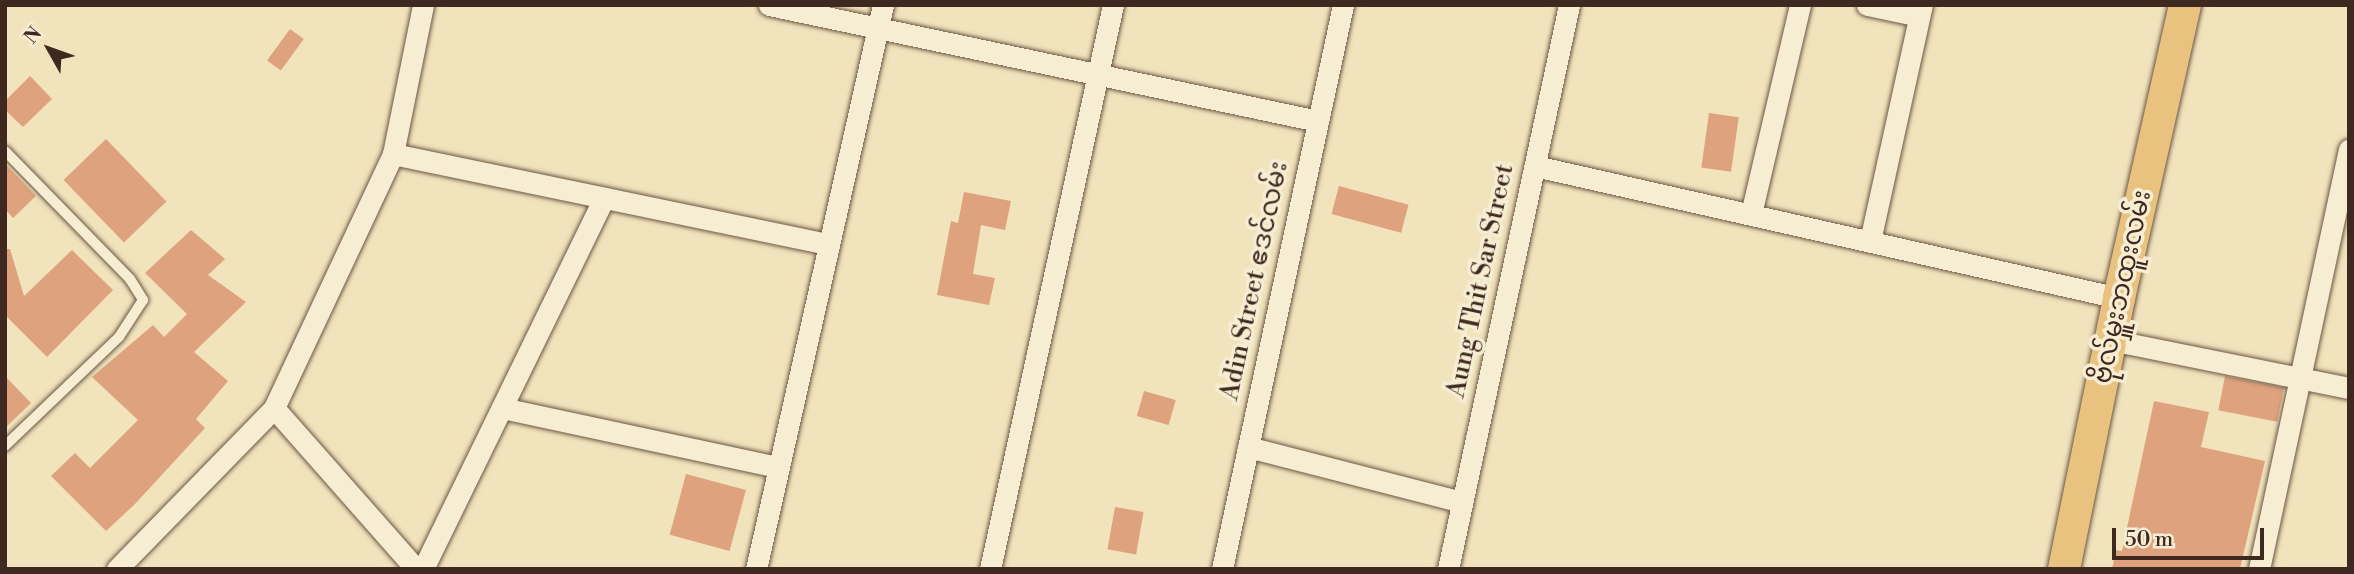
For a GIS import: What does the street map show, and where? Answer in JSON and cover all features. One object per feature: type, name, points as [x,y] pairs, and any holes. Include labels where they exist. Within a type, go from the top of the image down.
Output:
[{"type":"main road","name":"ဗိုလ်မှူးဘထူးလမ်း","points":[[2064,569],[2119,298],[2185,5]]},
{"type":"street","points":[[117,569],[274,408],[393,154],[423,5]]},
{"type":"street","points":[[769,5],[1318,121]]},
{"type":"street","points":[[756,569],[827,244],[883,5]]},
{"type":"street","points":[[990,569],[1113,5]]},
{"type":"street","name":"Adin Street ဧဒင်လမ်း","points":[[1222,569],[1343,5]]},
{"type":"street","name":"Aung Thit Sar Street","points":[[1448,569],[1569,5]]},
{"type":"street","points":[[1751,214],[1800,5]]},
{"type":"street","points":[[1867,5],[1920,11],[1870,241]]},
{"type":"street","points":[[2259,569],[2300,378],[2342,212],[2349,150]]},
{"type":"street","points":[[393,154],[827,244]]},
{"type":"street","points":[[1535,166],[2119,298]]},
{"type":"street","points":[[423,569],[604,198]]},
{"type":"street","points":[[2110,340],[2349,388]]},
{"type":"street","points":[[274,408],[416,569]]},
{"type":"street","points":[[502,408],[778,467]]},
{"type":"street","points":[[1248,447],[1462,502]]},
{"type":"lane","points":[[5,151],[130,279],[143,300],[119,337],[5,446]]},
{"type":"building","points":[[290,29],[304,39],[281,71],[267,61]]},
{"type":"building","points":[[30,76],[52,99],[23,127],[5,110],[5,101]]},
{"type":"building","points":[[1709,113],[1739,117],[1731,172],[1701,167]]},
{"type":"building","points":[[106,139],[166,202],[124,243],[64,180]]},
{"type":"building","points":[[5,164],[36,196],[13,218],[5,209]]},
{"type":"building","points":[[1339,186],[1409,205],[1401,233],[1331,214]]},
{"type":"building","points":[[964,192],[1011,201],[1005,230],[981,225],[973,274],[995,278],[989,305],[937,295],[951,221],[958,223]]},
{"type":"building","points":[[191,230],[225,259],[208,275],[246,302],[194,352],[228,381],[196,419],[205,428],[135,504],[106,531],[51,476],[75,453],[90,468],[138,420],[92,377],[153,325],[164,337],[187,314],[145,273]]},
{"type":"building","points":[[5,249],[10,249],[24,296],[72,250],[113,290],[47,357],[5,315]]},
{"type":"building","points":[[5,376],[31,403],[5,428]]},
{"type":"building","points":[[2225,376],[2284,387],[2277,422],[2218,410]]},
{"type":"building","points":[[1144,391],[1176,400],[1169,425],[1137,416]]},
{"type":"building","points":[[2154,401],[2209,412],[2201,447],[2265,461],[2240,569],[2112,569],[2116,550],[2122,551]]},
{"type":"building","points":[[686,474],[746,490],[730,551],[670,535]]},
{"type":"building","points":[[1115,507],[1144,512],[1136,554],[1108,549]]}]
